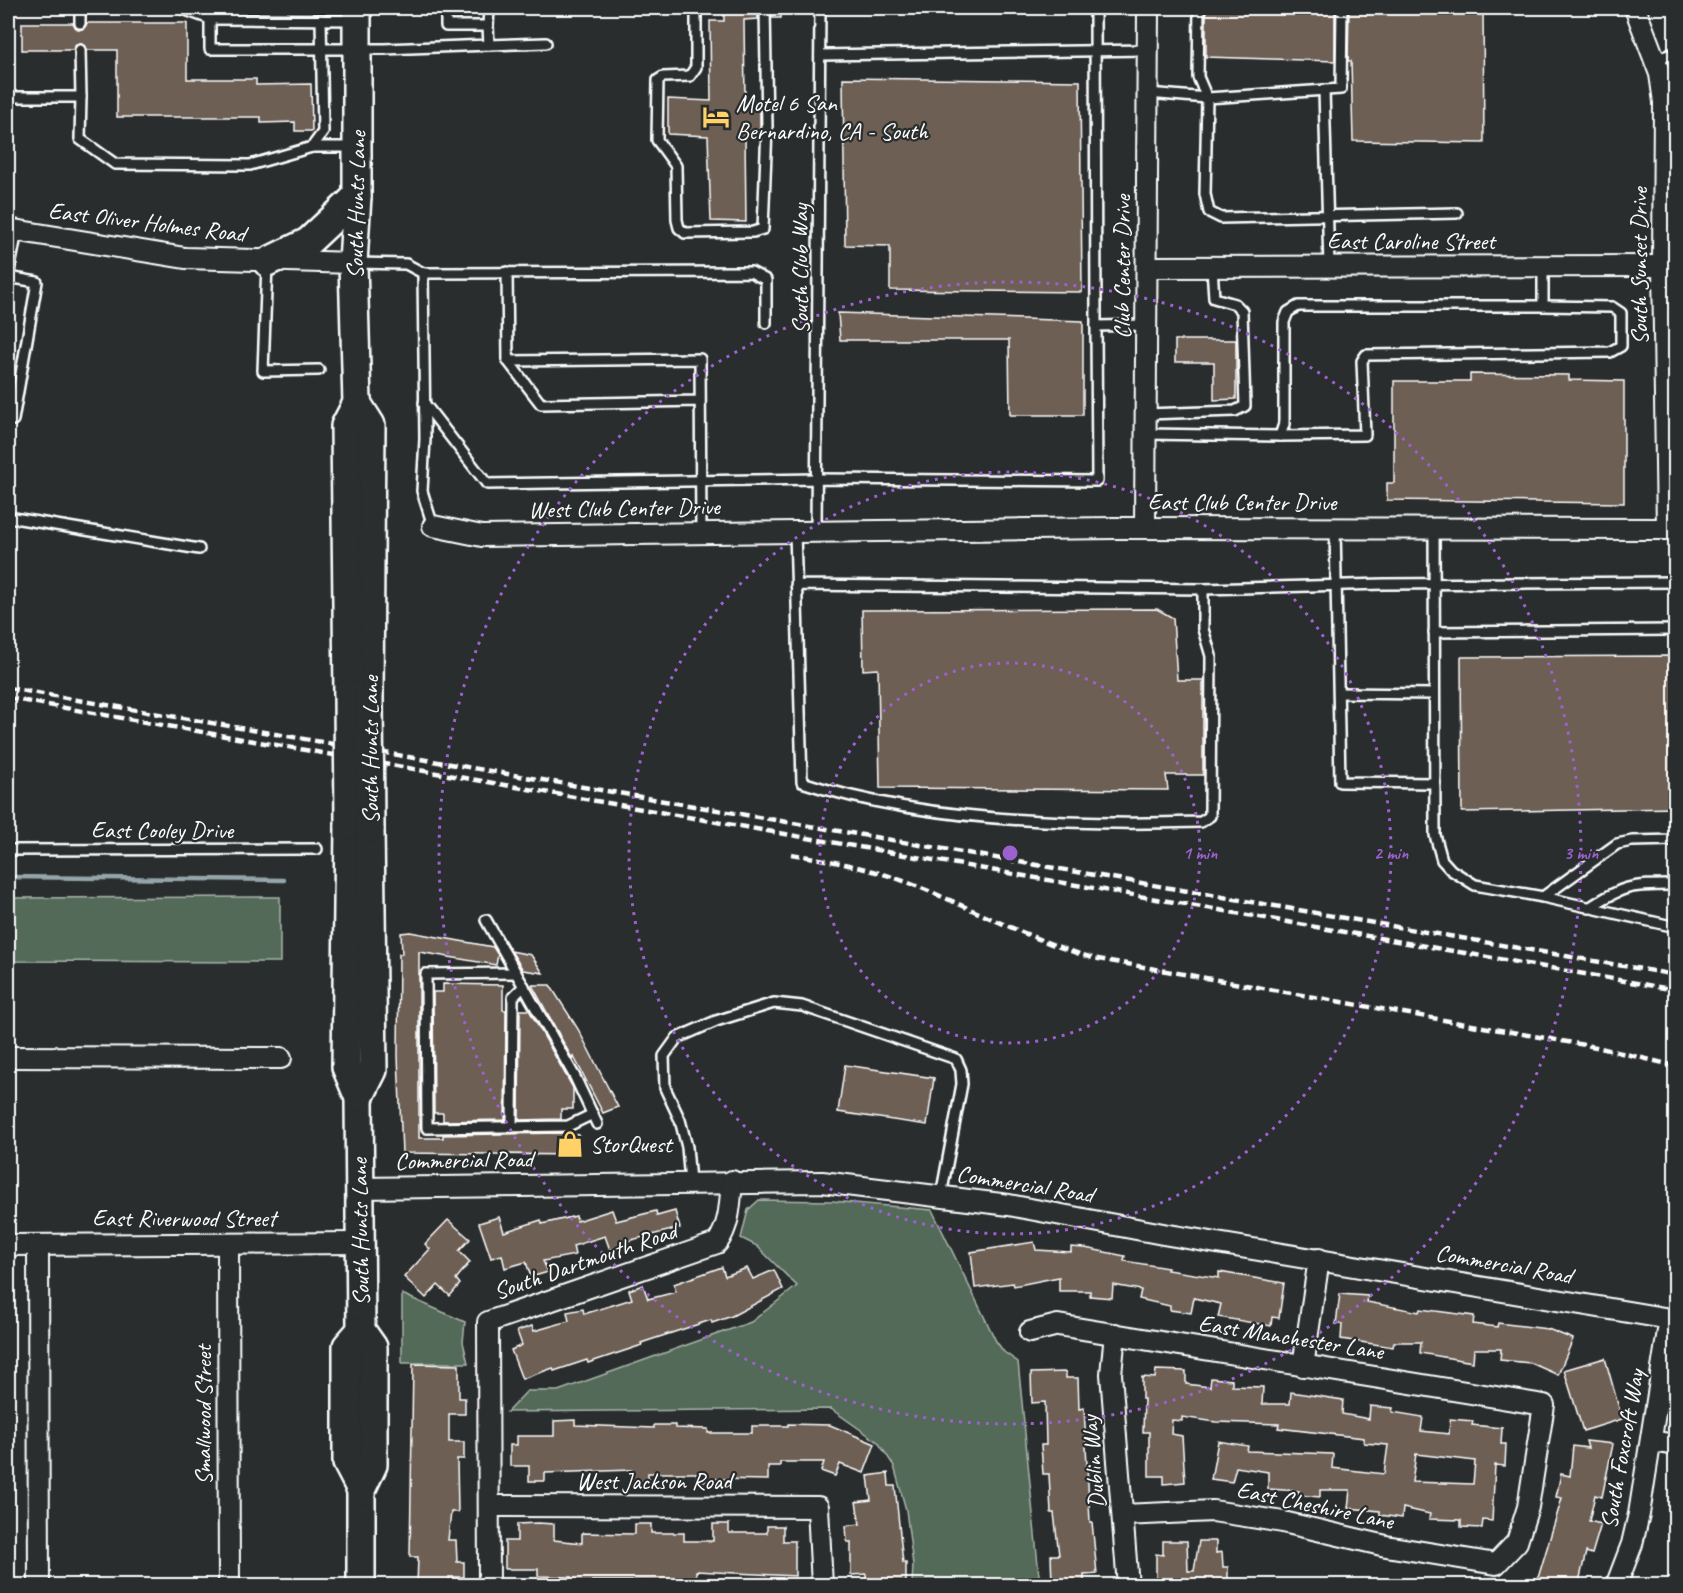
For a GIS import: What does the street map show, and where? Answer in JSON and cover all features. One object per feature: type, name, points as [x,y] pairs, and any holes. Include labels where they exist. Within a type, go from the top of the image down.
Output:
[{"type":"main road","name":"South Hunts Lane","points":[[357,14],[357,196],[354,263],[357,403],[371,426],[358,695],[359,826],[373,1070],[359,1098],[361,1330],[373,1347],[373,1465],[360,1490],[361,1586]]},
{"type":"main road","points":[[267,262],[308,242],[357,196]]},
{"type":"street","name":"Club Center Drive","points":[[1145,528],[1148,8]]},
{"type":"street","name":"South Sunset Drive","points":[[1635,8],[1655,59],[1663,88],[1664,102],[1670,408],[1667,529]]},
{"type":"street","name":"East Oliver Holmes Road","points":[[12,230],[185,258],[354,263]]},
{"type":"street","name":"East Caroline Street","points":[[1148,267],[1669,266]]},
{"type":"street","name":"West Club Center Drive","points":[[433,526],[482,536],[816,530]]},
{"type":"street","name":"East Club Center Drive","points":[[816,530],[1667,529]]},
{"type":"street","points":[[8,1058],[281,1058]]},
{"type":"street","name":"Commercial Road","points":[[358,1188],[732,1181],[822,1182],[1009,1205],[1672,1319]]},
{"type":"street","name":"South Dartmouth Road","points":[[489,1586],[488,1322],[717,1243],[725,1232],[732,1181]]},
{"type":"street","name":"East Riverwood Street","points":[[8,1245],[361,1243]]},
{"type":"street","points":[[38,1245],[39,1586]]},
{"type":"street","name":"Smallwood Street","points":[[228,1245],[229,1586]]},
{"type":"street","points":[[1303,1366],[1319,1259]]},
{"type":"street","name":"South Foxcroft Way","points":[[1616,1586],[1632,1544],[1672,1319]]},
{"type":"street","name":"East Manchester Lane","points":[[1030,1332],[1058,1325],[1544,1405],[1528,1507],[1520,1533],[1509,1554],[1496,1564]]},
{"type":"street","name":"Dublin Way","points":[[1115,1334],[1111,1374],[1128,1586]]},
{"type":"street","points":[[1651,1441],[1676,1445]]},
{"type":"street","name":"West Jackson Road","points":[[489,1506],[818,1507],[822,1586]]},
{"type":"street","name":"East Cheshire Lane","points":[[1123,1515],[1213,1510],[1283,1522],[1386,1546],[1496,1564]]},
{"type":"lane","points":[[80,8],[80,23]]},
{"type":"lane","points":[[180,8],[210,19],[321,19],[357,14]]},
{"type":"lane","points":[[446,8],[447,45]]},
{"type":"lane","points":[[489,8],[489,45]]},
{"type":"lane","points":[[696,8],[696,67],[690,75],[663,77],[658,80],[657,140],[676,166],[677,220],[679,228],[685,233],[753,232],[763,229],[767,128],[765,8]]},
{"type":"lane","name":"South Club Way","points":[[816,530],[820,8]]},
{"type":"lane","points":[[424,402],[487,484],[817,479],[1097,482],[1095,8]]},
{"type":"lane","points":[[1199,8],[1198,77],[1207,98],[1205,194],[1209,213],[1221,218],[1457,213]]},
{"type":"lane","points":[[1148,93],[1207,98],[1341,89],[1342,8]]},
{"type":"lane","points":[[210,19],[210,49],[546,43]]},
{"type":"lane","points":[[312,147],[323,132],[321,19]]},
{"type":"lane","points":[[446,26],[488,26]]},
{"type":"lane","points":[[80,50],[80,139],[115,164],[250,165],[312,147],[357,147]]},
{"type":"lane","points":[[820,55],[1148,50]]},
{"type":"lane","points":[[1655,59],[1676,53]]},
{"type":"lane","points":[[1324,90],[1329,266]]},
{"type":"lane","points":[[8,97],[81,97]]},
{"type":"lane","points":[[8,419],[14,420],[37,282],[8,277],[12,230]]},
{"type":"lane","points":[[267,262],[263,371],[319,370]]},
{"type":"lane","points":[[354,263],[406,264],[423,273],[751,272],[766,279],[766,322]]},
{"type":"lane","points":[[1543,266],[1543,306]]},
{"type":"lane","points":[[1146,414],[1235,411],[1245,406],[1242,311],[1235,304],[1214,298],[1212,267]]},
{"type":"lane","points":[[507,272],[508,361],[541,404],[700,401]]},
{"type":"lane","points":[[423,273],[422,491],[433,526]]},
{"type":"lane","points":[[1146,434],[1280,436],[1365,435],[1362,361],[1366,355],[1610,352],[1621,345],[1621,313],[1612,308],[1543,306],[1298,306],[1288,312],[1284,322],[1284,424],[1280,436]]},
{"type":"lane","points":[[1096,326],[1147,325]]},
{"type":"lane","points":[[508,361],[700,359],[701,532]]},
{"type":"lane","points":[[8,517],[199,549]]},
{"type":"lane","points":[[1335,528],[1340,782],[1435,783]]},
{"type":"lane","points":[[1434,528],[1436,842],[1442,860],[1451,870],[1475,885],[1543,897],[1676,927]]},
{"type":"lane","points":[[795,531],[802,782],[841,795],[970,816],[1137,824],[1201,822],[1210,816],[1211,656],[1203,630],[1203,589]]},
{"type":"lane","points":[[796,585],[1203,589],[1436,583],[1676,582]]},
{"type":"lane","points":[[1434,632],[1676,630]]},
{"type":"lane","points":[[1339,693],[1434,694]]},
{"type":"lane","points":[[1543,897],[1617,844],[1632,841],[1676,840]]},
{"type":"lane","name":"East Cooley Drive","points":[[8,850],[317,849]]},
{"type":"lane","points":[[1589,909],[1612,892],[1629,885],[1676,885]]},
{"type":"lane","points":[[486,920],[575,1077],[597,1124]]},
{"type":"lane","points":[[516,973],[426,974],[427,1128],[568,1126],[593,1114]]},
{"type":"lane","points":[[512,1127],[513,997],[524,986]]},
{"type":"lane","points":[[690,1182],[687,1147],[680,1120],[665,1088],[664,1056],[677,1038],[716,1021],[774,1004],[802,1006],[956,1059],[961,1070],[962,1084],[941,1196]]},
{"type":"green space","points":[[280,897],[280,962],[8,961],[8,898]]},
{"type":"green space","points":[[759,1200],[832,1201],[932,1210],[996,1341],[1004,1352],[1018,1362],[1040,1585],[912,1585],[913,1565],[906,1510],[894,1466],[878,1442],[831,1409],[507,1412],[527,1391],[558,1391],[751,1322],[797,1286],[757,1246],[741,1238],[748,1210]]},
{"type":"green space","points":[[402,1294],[465,1322],[463,1342],[468,1363],[402,1363]]},
{"type":"building","name":"Motel 6 San Bernardino, CA - South","points":[[724,8],[758,8],[758,19],[744,20],[745,100],[760,101],[760,135],[745,134],[746,222],[711,221],[708,136],[668,134],[668,99],[711,101],[710,21],[724,21]]},
{"type":"building","points":[[772,8],[781,8],[781,18],[772,18]]},
{"type":"building","points":[[1206,8],[1335,8],[1335,61],[1206,57]]},
{"type":"building","points":[[1349,8],[1483,8],[1484,143],[1353,141],[1351,61],[1348,61]]},
{"type":"building","points":[[22,23],[73,23],[79,30],[87,23],[187,23],[187,79],[256,79],[256,85],[311,84],[312,131],[295,131],[295,122],[261,123],[261,117],[117,117],[117,50],[87,50],[80,43],[73,50],[22,50]]},
{"type":"building","points":[[843,78],[1080,81],[1082,292],[890,290],[890,246],[845,245]]},
{"type":"building","points":[[838,313],[1083,321],[1083,415],[1010,415],[1009,340],[840,340]]},
{"type":"building","points":[[1175,340],[1236,340],[1236,399],[1214,400],[1214,362],[1175,362]]},
{"type":"building","points":[[1470,374],[1569,375],[1569,380],[1624,381],[1624,503],[1387,500],[1387,483],[1394,483],[1394,381],[1470,381]]},
{"type":"building","points":[[1157,609],[1173,618],[1177,680],[1203,680],[1203,775],[1166,775],[1168,790],[880,788],[878,669],[863,670],[862,610]]},
{"type":"building","points":[[1676,656],[1676,808],[1462,812],[1461,657]]},
{"type":"building","points":[[410,932],[493,947],[498,955],[496,965],[419,952],[419,1138],[443,1138],[443,1135],[561,1133],[579,1135],[578,1155],[402,1153],[398,1056],[399,954],[402,954],[401,933]]},
{"type":"building","points":[[511,951],[531,955],[543,973],[523,970]]},
{"type":"building","points":[[443,984],[503,985],[503,1010],[506,1010],[505,1120],[443,1121],[443,1113],[434,1113],[433,992],[443,992]]},
{"type":"building","points":[[532,985],[550,985],[578,1029],[618,1107],[603,1113],[573,1055],[573,1060]]},
{"type":"building","points":[[520,1010],[529,1010],[573,1088],[573,1109],[561,1109],[561,1119],[519,1120]]},
{"type":"building","points":[[845,1065],[934,1078],[927,1125],[838,1112]]},
{"type":"building","points":[[612,1210],[616,1221],[656,1211],[657,1216],[675,1211],[680,1228],[623,1242],[624,1246],[610,1250],[605,1236],[573,1246],[575,1255],[543,1261],[548,1272],[531,1277],[526,1262],[505,1268],[502,1255],[491,1258],[479,1223],[499,1217],[504,1232],[541,1220],[542,1224],[576,1216],[577,1221]]},
{"type":"building","points":[[448,1220],[470,1239],[459,1251],[470,1262],[456,1279],[460,1284],[450,1296],[438,1285],[426,1298],[404,1277],[430,1249],[425,1244]]},
{"type":"building","points":[[1034,1242],[1036,1250],[1071,1252],[1071,1247],[1085,1248],[1125,1256],[1124,1261],[1168,1268],[1167,1270],[1219,1278],[1219,1272],[1284,1283],[1279,1318],[1272,1317],[1271,1326],[1218,1317],[1221,1304],[1194,1298],[1191,1313],[1170,1310],[1170,1306],[1139,1299],[1141,1290],[1113,1285],[1112,1298],[1090,1296],[1090,1291],[1059,1291],[1059,1277],[1014,1286],[1013,1283],[975,1288],[971,1252]]},
{"type":"building","points":[[722,1267],[725,1276],[747,1268],[753,1279],[774,1270],[783,1289],[732,1316],[712,1323],[711,1320],[588,1363],[587,1360],[554,1371],[553,1368],[522,1379],[511,1350],[522,1345],[517,1331],[532,1326],[534,1331],[569,1321],[567,1312],[583,1309],[584,1314],[632,1299],[629,1290],[643,1285],[648,1299],[676,1292],[674,1284]]},
{"type":"building","points":[[1340,1294],[1368,1296],[1367,1302],[1419,1312],[1420,1309],[1474,1316],[1473,1324],[1497,1327],[1498,1323],[1548,1329],[1573,1339],[1558,1375],[1531,1363],[1500,1360],[1501,1349],[1474,1349],[1473,1362],[1420,1353],[1421,1342],[1394,1342],[1393,1347],[1341,1339],[1342,1324],[1336,1324]]},
{"type":"building","points":[[1605,1358],[1622,1419],[1583,1431],[1564,1370]]},
{"type":"building","points":[[413,1364],[459,1365],[459,1398],[465,1398],[465,1414],[449,1414],[449,1442],[464,1442],[464,1459],[457,1459],[458,1512],[451,1512],[448,1540],[456,1540],[457,1562],[464,1562],[464,1577],[449,1577],[449,1586],[417,1586],[418,1557],[410,1557]]},
{"type":"building","points":[[1156,1370],[1186,1371],[1186,1384],[1210,1387],[1211,1378],[1232,1380],[1232,1386],[1263,1387],[1262,1404],[1290,1404],[1291,1392],[1343,1400],[1342,1414],[1369,1419],[1370,1406],[1393,1408],[1392,1412],[1423,1417],[1421,1431],[1449,1434],[1450,1419],[1473,1421],[1472,1425],[1502,1428],[1501,1444],[1506,1444],[1505,1466],[1495,1465],[1492,1521],[1483,1520],[1482,1528],[1461,1527],[1461,1520],[1429,1519],[1430,1514],[1403,1508],[1402,1518],[1380,1515],[1380,1511],[1348,1508],[1350,1490],[1320,1490],[1320,1497],[1298,1495],[1299,1491],[1268,1489],[1268,1472],[1236,1467],[1232,1482],[1211,1479],[1218,1441],[1248,1446],[1247,1451],[1333,1454],[1332,1468],[1384,1474],[1388,1445],[1364,1443],[1364,1438],[1278,1428],[1279,1424],[1216,1422],[1182,1417],[1182,1421],[1172,1420],[1171,1434],[1182,1436],[1185,1482],[1164,1484],[1164,1476],[1149,1476],[1149,1432],[1143,1432],[1142,1377],[1155,1378]],"holes":[[[1416,1454],[1475,1461],[1473,1484],[1412,1482]]]},
{"type":"building","points":[[1066,1372],[1066,1378],[1078,1378],[1079,1409],[1084,1408],[1090,1522],[1092,1522],[1097,1574],[1084,1575],[1084,1583],[1052,1584],[1051,1555],[1059,1555],[1054,1513],[1051,1513],[1049,1474],[1043,1474],[1041,1445],[1046,1445],[1045,1402],[1032,1403],[1031,1373]]},
{"type":"building","points":[[575,1420],[575,1425],[654,1428],[654,1425],[675,1425],[675,1428],[708,1429],[708,1433],[752,1433],[752,1426],[830,1425],[875,1444],[864,1473],[840,1464],[835,1476],[821,1471],[824,1462],[780,1462],[780,1466],[768,1466],[768,1480],[696,1481],[697,1473],[648,1473],[648,1481],[631,1481],[632,1470],[545,1473],[545,1481],[529,1481],[529,1466],[510,1466],[510,1445],[517,1445],[517,1436],[554,1436],[554,1421]]},
{"type":"building","points":[[1586,1441],[1613,1444],[1602,1497],[1595,1495],[1589,1521],[1601,1524],[1592,1554],[1586,1552],[1578,1586],[1538,1578],[1562,1498],[1556,1497],[1561,1474],[1570,1476],[1573,1446],[1588,1448]]},
{"type":"building","points":[[888,1473],[889,1486],[895,1486],[903,1563],[906,1563],[906,1586],[866,1586],[866,1574],[851,1575],[851,1542],[847,1542],[846,1526],[860,1524],[856,1502],[871,1500],[868,1476]]},
{"type":"building","points":[[517,1524],[554,1524],[554,1540],[582,1543],[582,1533],[635,1534],[635,1524],[651,1524],[651,1533],[684,1533],[684,1541],[713,1541],[713,1524],[729,1524],[729,1533],[767,1533],[767,1526],[783,1526],[783,1541],[795,1541],[795,1576],[696,1571],[696,1585],[674,1584],[674,1581],[592,1581],[592,1584],[571,1585],[571,1577],[538,1576],[538,1569],[505,1569],[505,1541],[517,1541]]},
{"type":"building","points":[[1163,1541],[1187,1541],[1188,1571],[1194,1571],[1199,1541],[1216,1541],[1216,1553],[1222,1552],[1223,1567],[1228,1567],[1228,1584],[1170,1586],[1170,1579],[1156,1579],[1156,1554],[1163,1555]]},
{"type":"waterway","points":[[8,877],[284,880]]},
{"type":"railway","points":[[8,688],[1676,975]]},
{"type":"railway","points":[[8,698],[1676,990]]},
{"type":"railway","points":[[791,854],[845,864],[898,879],[1019,931],[1093,958],[1596,1047],[1676,1066]]},
{"type":"place","name":"Motel 6 San Bernardino, CA - South","points":[[716,117]]},
{"type":"place","name":"StorQuest","points":[[570,1144]]}]
